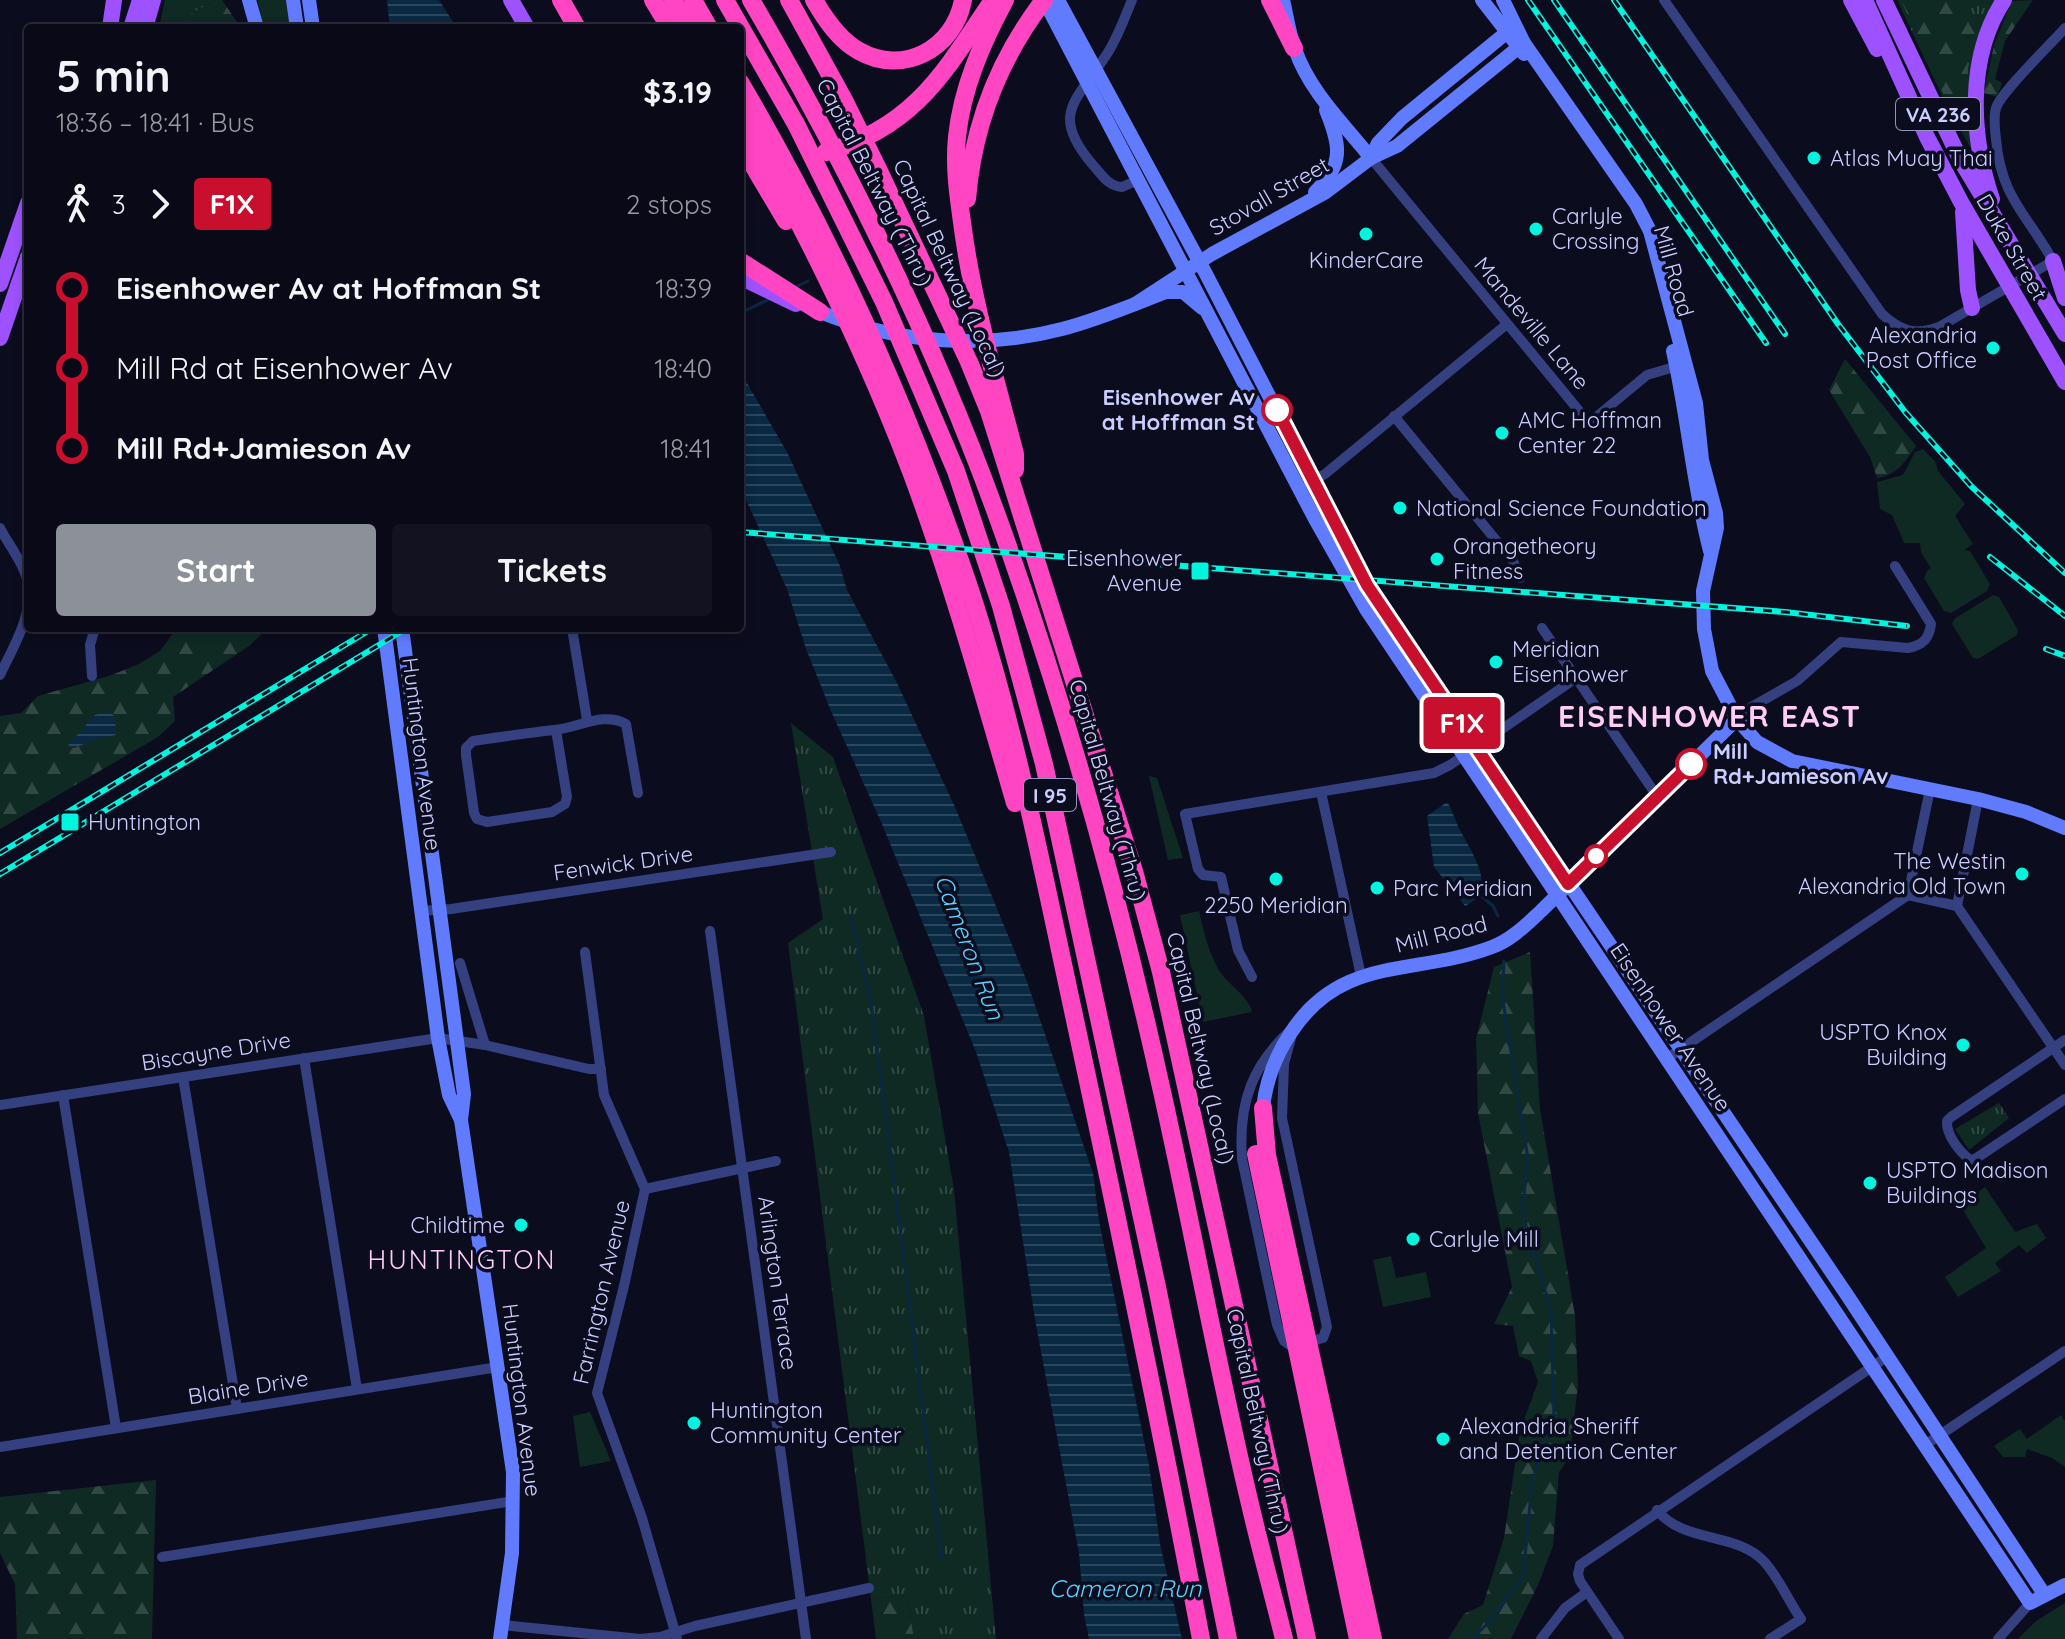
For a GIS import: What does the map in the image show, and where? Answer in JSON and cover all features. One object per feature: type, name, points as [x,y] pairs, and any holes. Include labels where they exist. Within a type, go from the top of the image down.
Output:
[{"type":"highway","points":[[560,0],[573,24]]},
{"type":"highway","points":[[653,0],[668,24]]},
{"type":"highway","points":[[673,0],[687,24]]},
{"type":"highway","points":[[693,0],[707,24]]},
{"type":"highway","name":"Capital Beltway (Thru)","points":[[725,0],[739,24]]},
{"type":"highway","name":"Capital Beltway (Thru)","points":[[751,0],[815,111],[884,247],[951,398],[1015,565],[1082,778],[1130,956],[1161,1083],[1255,1527],[1284,1639]]},
{"type":"highway","name":"Capital Beltway (Local)","points":[[789,0],[844,100],[926,268],[989,411],[1014,488],[1134,871],[1161,972],[1307,1639]]},
{"type":"highway","points":[[814,0],[828,23],[856,50],[873,58],[902,61],[927,53],[946,37],[958,20],[963,0]]},
{"type":"highway","points":[[744,155],[773,158],[826,152],[849,145],[885,127],[914,106],[937,83],[993,0]]},
{"type":"highway","points":[[1005,0],[972,72],[963,104],[957,136],[956,177],[972,289],[1015,454],[1014,488]]},
{"type":"highway","points":[[965,250],[968,179],[982,117],[1007,55],[1044,0]]},
{"type":"highway","points":[[1270,0],[1294,48]]},
{"type":"highway","name":"Capital Beltway (Thru)","points":[[744,33],[796,124],[884,302],[956,471],[990,569],[1047,778],[1160,1302],[1228,1639]]},
{"type":"highway","name":"I 95","points":[[744,89],[778,147],[838,267],[903,412],[968,584],[1010,730],[1055,928],[1143,1337],[1201,1639]]},
{"type":"highway","points":[[744,121],[809,243],[911,472],[947,574],[1055,928]]},
{"type":"highway","points":[[744,151],[860,352]]},
{"type":"highway","points":[[744,264],[820,312]]},
{"type":"highway","points":[[1263,1108],[1268,1189],[1358,1639]]},
{"type":"highway","points":[[1268,1189],[1373,1639]]},
{"type":"highway","points":[[1255,1527],[1276,1639]]},
{"type":"highway","points":[[1294,1574],[1316,1639]]},
{"type":"main road","points":[[111,24],[114,0]]},
{"type":"main road","points":[[132,24],[140,0]]},
{"type":"main road","points":[[146,24],[153,0]]},
{"type":"main road","points":[[249,0],[256,24]]},
{"type":"main road","points":[[293,0],[296,24]]},
{"type":"main road","points":[[309,0],[312,24]]},
{"type":"main road","points":[[511,0],[525,24]]},
{"type":"main road","name":"Eisenhower Avenue","points":[[1044,0],[1200,262],[1367,585],[1888,1356],[2044,1594]]},
{"type":"main road","name":"Eisenhower Avenue","points":[[1058,0],[1138,180],[1366,609],[2030,1603]]},
{"type":"main road","points":[[1283,0],[1294,48],[1336,134],[1336,160],[1326,180],[1294,210]]},
{"type":"main road","name":"Mill Road","points":[[1263,1108],[1272,1069],[1294,1027],[1330,991],[1361,976],[1490,948],[1518,931],[1737,719],[1717,684],[1708,655],[1703,602],[1710,551],[1690,456],[1681,365],[1654,244],[1643,216],[1512,29],[1482,0]]},
{"type":"main road","name":"Mill Road","points":[[1503,0],[1512,29]]},
{"type":"main road","points":[[1851,0],[1927,137]]},
{"type":"main road","name":"Duke Street","points":[[1865,0],[1927,137],[1961,202],[2065,382]]},
{"type":"main road","name":"Duke Street","points":[[1884,0],[1961,161],[2065,334]]},
{"type":"main road","points":[[2001,223],[1980,152],[1976,103],[1985,44],[2004,0]]},
{"type":"main road","name":"Stovall Street","points":[[1371,158],[1378,143],[1402,118],[1512,29]]},
{"type":"main road","name":"Stovall Street","points":[[1135,304],[1186,270],[1338,184],[1371,158],[1397,146],[1522,45]]},
{"type":"main road","points":[[1319,95],[1371,158]]},
{"type":"main road","points":[[1961,202],[1966,224],[1968,290],[1972,308]]},
{"type":"main road","points":[[1,274],[24,214]]},
{"type":"main road","points":[[2053,261],[2065,298]]},
{"type":"main road","points":[[744,279],[820,312],[860,326],[912,338],[975,341],[1020,337],[1063,329],[1166,292],[1183,292],[1198,302],[1216,326]]},
{"type":"main road","points":[[0,338],[24,280]]},
{"type":"main road","name":"Huntington Avenue","points":[[385,632],[438,1038],[449,1095],[461,1120]]},
{"type":"main road","name":"Huntington Avenue","points":[[403,632],[464,1094],[461,1120],[511,1458],[512,1553],[501,1632]]},
{"type":"main road","points":[[1737,719],[1757,742],[1801,763],[1978,799],[2026,812],[2065,828]]},
{"type":"main road","points":[[2030,1603],[2065,1585]]},
{"type":"street","points":[[1132,0],[1108,54],[1072,105],[1070,118],[1071,131],[1078,147],[1110,183],[1122,187],[1138,180]]},
{"type":"street","points":[[1664,0],[1842,258],[1889,321],[1909,331],[1927,332],[2053,261],[2019,213],[2005,182],[1998,157],[1994,121],[1997,106],[2006,94],[2065,28]]},
{"type":"street","name":"Mandeville Lane","points":[[1371,158],[1589,423],[1647,375],[1681,365]]},
{"type":"street","points":[[1,274],[24,275]]},
{"type":"street","points":[[1300,489],[1314,481],[1507,324]]},
{"type":"street","points":[[1394,416],[1508,554],[1520,578]]},
{"type":"street","points":[[0,528],[24,570]]},
{"type":"street","points":[[1737,719],[1753,706],[1797,681],[1841,642],[1908,648],[1925,641],[1931,624],[1895,566]]},
{"type":"street","points":[[0,675],[24,624]]},
{"type":"street","points":[[1542,628],[1657,796]]},
{"type":"street","points":[[92,676],[90,645],[94,632]]},
{"type":"street","points":[[573,632],[587,720]]},
{"type":"street","points":[[1252,977],[1238,950],[1221,877],[1203,875],[1198,869],[1185,814],[1434,773],[1576,678]]},
{"type":"street","points":[[556,730],[567,797],[565,804],[552,812],[487,822],[477,819],[466,748],[473,741],[556,730],[587,720],[616,719],[626,724],[638,793]]},
{"type":"street","points":[[1666,1059],[1908,895],[1930,789]]},
{"type":"street","points":[[1321,792],[1361,976]]},
{"type":"street","points":[[1957,906],[1978,799]]},
{"type":"street","name":"Fenwick Drive","points":[[420,911],[831,852]]},
{"type":"street","points":[[1908,895],[1957,906],[2065,1065]]},
{"type":"street","name":"Arlington Terrace","points":[[710,931],[806,1639]]},
{"type":"street","name":"Farrington Avenue","points":[[585,952],[604,1095],[645,1189],[597,1393],[642,1518],[676,1636]]},
{"type":"street","points":[[460,963],[485,1045]]},
{"type":"street","name":"Mill Road","points":[[1294,1027],[1284,1064],[1282,1118],[1327,1327],[1323,1338],[1291,1346],[1284,1341],[1277,1325],[1245,1173],[1241,1135],[1245,1103],[1256,1073],[1270,1050],[1294,1027]]},
{"type":"street","points":[[438,1038],[601,1069]]},
{"type":"street","name":"Biscayne Drive","points":[[0,1105],[438,1038]]},
{"type":"street","points":[[2065,1040],[1951,1117],[1946,1127],[1964,1155],[1970,1160],[1975,1159],[2065,1099]]},
{"type":"street","points":[[304,1058],[357,1389]]},
{"type":"street","points":[[183,1077],[237,1409]]},
{"type":"street","points":[[63,1095],[116,1428]]},
{"type":"street","points":[[645,1189],[776,1161]]},
{"type":"street","points":[[1925,1445],[2065,1351]]},
{"type":"street","points":[[1619,1639],[1578,1574],[1585,1559],[1888,1356]]},
{"type":"street","name":"Blaine Drive","points":[[2,1443],[116,1428],[498,1367]]},
{"type":"street","points":[[162,1557],[513,1501]]},
{"type":"street","points":[[1657,1510],[1667,1523],[1749,1551],[1762,1559],[1801,1619],[1770,1639]]},
{"type":"street","points":[[501,1632],[640,1639],[676,1636],[869,1588]]},
{"type":"street","points":[[1541,1639],[1565,1608],[1587,1592]]},
{"type":"street","points":[[1998,1639],[2030,1603]]},
{"type":"green space","points":[[165,0],[216,0],[171,24],[160,24]]},
{"type":"green space","points":[[216,0],[222,0],[238,24],[171,24]]},
{"type":"green space","points":[[258,0],[289,0],[292,24],[262,24]]},
{"type":"green space","points":[[1897,0],[1995,0],[1972,147],[1945,102]]},
{"type":"green space","points":[[1901,0],[1947,0],[1980,22],[1981,29],[1968,67],[1967,123],[1964,128],[1934,76]]},
{"type":"green space","points":[[2033,0],[2005,41],[1995,79],[2002,83],[1997,97],[1984,93],[1994,45],[2012,1]]},
{"type":"green space","points":[[1845,359],[1916,446],[1900,467],[1890,474],[1877,478],[1870,457],[1829,390]]},
{"type":"green space","points":[[1923,449],[1965,504],[1955,516],[1973,544],[1964,550],[1970,551],[1990,584],[1987,591],[1951,613],[1944,611],[1924,578],[1931,568],[1921,552],[1920,543],[1904,543],[1892,515],[1880,509],[1877,482],[1903,475],[1915,452]]},
{"type":"green space","points":[[1993,595],[1999,597],[2018,630],[2017,635],[1978,659],[1973,658],[1952,624],[1954,619]]},
{"type":"green space","points":[[174,632],[264,632],[249,646],[173,697],[175,721],[158,737],[0,829],[0,716],[21,713],[38,696],[109,676],[139,664],[160,651]]},
{"type":"green space","points":[[791,723],[833,757],[924,1016],[954,1190],[996,1639],[914,1639],[907,1595],[871,1599],[788,943],[823,919]]},
{"type":"green space","points":[[1149,776],[1157,778],[1183,858],[1168,860]]},
{"type":"green space","points":[[1199,911],[1216,965],[1252,1012],[1203,1022],[1180,915]]},
{"type":"green space","points":[[1530,952],[1540,1109],[1575,1316],[1578,1384],[1570,1456],[1559,1472],[1553,1546],[1511,1639],[1448,1639],[1464,1614],[1483,1605],[1504,1538],[1520,1431],[1538,1382],[1531,1361],[1519,1356],[1513,1326],[1494,1324],[1512,1287],[1478,1113],[1476,1039],[1494,967]]},
{"type":"green space","points":[[1999,1103],[2009,1118],[1969,1150],[1955,1129]]},
{"type":"green space","points":[[1985,1187],[2015,1232],[2037,1224],[2046,1238],[2027,1253],[2019,1245],[1995,1263],[2001,1271],[1958,1297],[1945,1277],[1986,1248],[1960,1205]]},
{"type":"green space","points":[[1391,1256],[1396,1278],[1426,1272],[1431,1297],[1383,1307],[1373,1260]]},
{"type":"green space","points":[[590,1412],[611,1461],[580,1467],[573,1416]]},
{"type":"green space","points":[[2061,1415],[2065,1421],[2065,1467],[2052,1458],[2027,1449],[2025,1457],[2003,1457],[1994,1446],[2020,1429],[2027,1439]]},
{"type":"green space","points":[[156,1480],[152,1639],[17,1639],[15,1584],[0,1553],[0,1497]]},
{"type":"green space","points":[[907,1595],[914,1639],[876,1639],[871,1599]]},
{"type":"green space","points":[[2065,1603],[2065,1639],[2018,1639],[2036,1621]]},
{"type":"water","points":[[387,0],[439,0],[454,24],[390,24]]},
{"type":"water","name":"Cameron Run","points":[[744,378],[787,452],[840,566],[847,590],[897,683],[955,807],[1026,979],[1093,1173],[1099,1221],[1149,1465],[1160,1544],[1182,1639],[1089,1639],[1079,1553],[1036,1325],[1009,1152],[976,1052],[882,824],[831,711],[806,649],[787,589],[744,496]]},
{"type":"water","points":[[109,711],[115,717],[116,735],[74,748],[68,745],[95,715]]},
{"type":"water","points":[[1447,802],[1476,859],[1482,881],[1475,899],[1465,906],[1434,867],[1427,816]]},
{"type":"waterway","points":[[793,288],[808,281]]},
{"type":"waterway","points":[[744,311],[772,298]]},
{"type":"waterway","points":[[1478,893],[1493,906],[1498,916]]},
{"type":"waterway","points":[[851,919],[871,1002],[942,1559]]},
{"type":"waterway","points":[[1472,1639],[1523,1577],[1532,1484],[1554,1416],[1551,1310],[1522,1212],[1528,1159],[1502,995],[1504,961]]},
{"type":"railway","points":[[1528,0],[1766,343]]},
{"type":"railway","points":[[1554,0],[1785,334]]},
{"type":"railway","points":[[1614,0],[1838,324],[1906,413],[1972,487],[2065,573]]},
{"type":"railway","points":[[744,532],[1785,612],[1907,626]]},
{"type":"railway","points":[[1990,557],[2065,616]]},
{"type":"railway","points":[[0,853],[366,632]]},
{"type":"railway","points":[[0,874],[400,632]]},
{"type":"railway","points":[[2046,649],[2065,656]]},
{"type":"bus line","name":"F1X","points":[[1277,410],[1367,585],[1568,884],[1691,764]]},
{"type":"place","name":"Atlas Muay Thai","points":[[1814,158]]},
{"type":"place","name":"Carlyle Crossing","points":[[1536,229]]},
{"type":"place","name":"KinderCare","points":[[1366,234]]},
{"type":"place","name":"Alexandria Post Office","points":[[1993,348]]},
{"type":"place","name":"Eisenhower Av at Hoffman St","points":[[1277,410]]},
{"type":"place","name":"AMC Hoffman Center 22","points":[[1502,433]]},
{"type":"place","name":"National Science Foundation","points":[[1400,508]]},
{"type":"place","name":"Orangetheory Fitness","points":[[1437,559]]},
{"type":"place","name":"Eisenhower Avenue","points":[[1200,571]]},
{"type":"place","name":"Meridian Eisenhower","points":[[1496,662]]},
{"type":"place","name":"Mill Rd+Jamieson Av","points":[[1691,764]]},
{"type":"place","name":"Huntington","points":[[70,822]]},
{"type":"place","name":"The Westin Alexandria Old Town","points":[[2022,874]]},
{"type":"place","name":"2250 Meridian","points":[[1276,879]]},
{"type":"place","name":"Parc Meridian","points":[[1377,888]]},
{"type":"place","name":"USPTO Knox Building","points":[[1963,1045]]},
{"type":"place","name":"USPTO Madison Buildings","points":[[1870,1183]]},
{"type":"place","name":"Childtime","points":[[521,1225]]},
{"type":"place","name":"Carlyle Mill","points":[[1413,1239]]},
{"type":"place","name":"Huntington Community Center","points":[[694,1423]]},
{"type":"place","name":"Alexandria Sheriff and Detention Center","points":[[1443,1439]]},
{"type":"district","name":"EISENHOWER EAST","points":[[1710,716]]},
{"type":"district","name":"HUNTINGTON","points":[[462,1259]]}]
